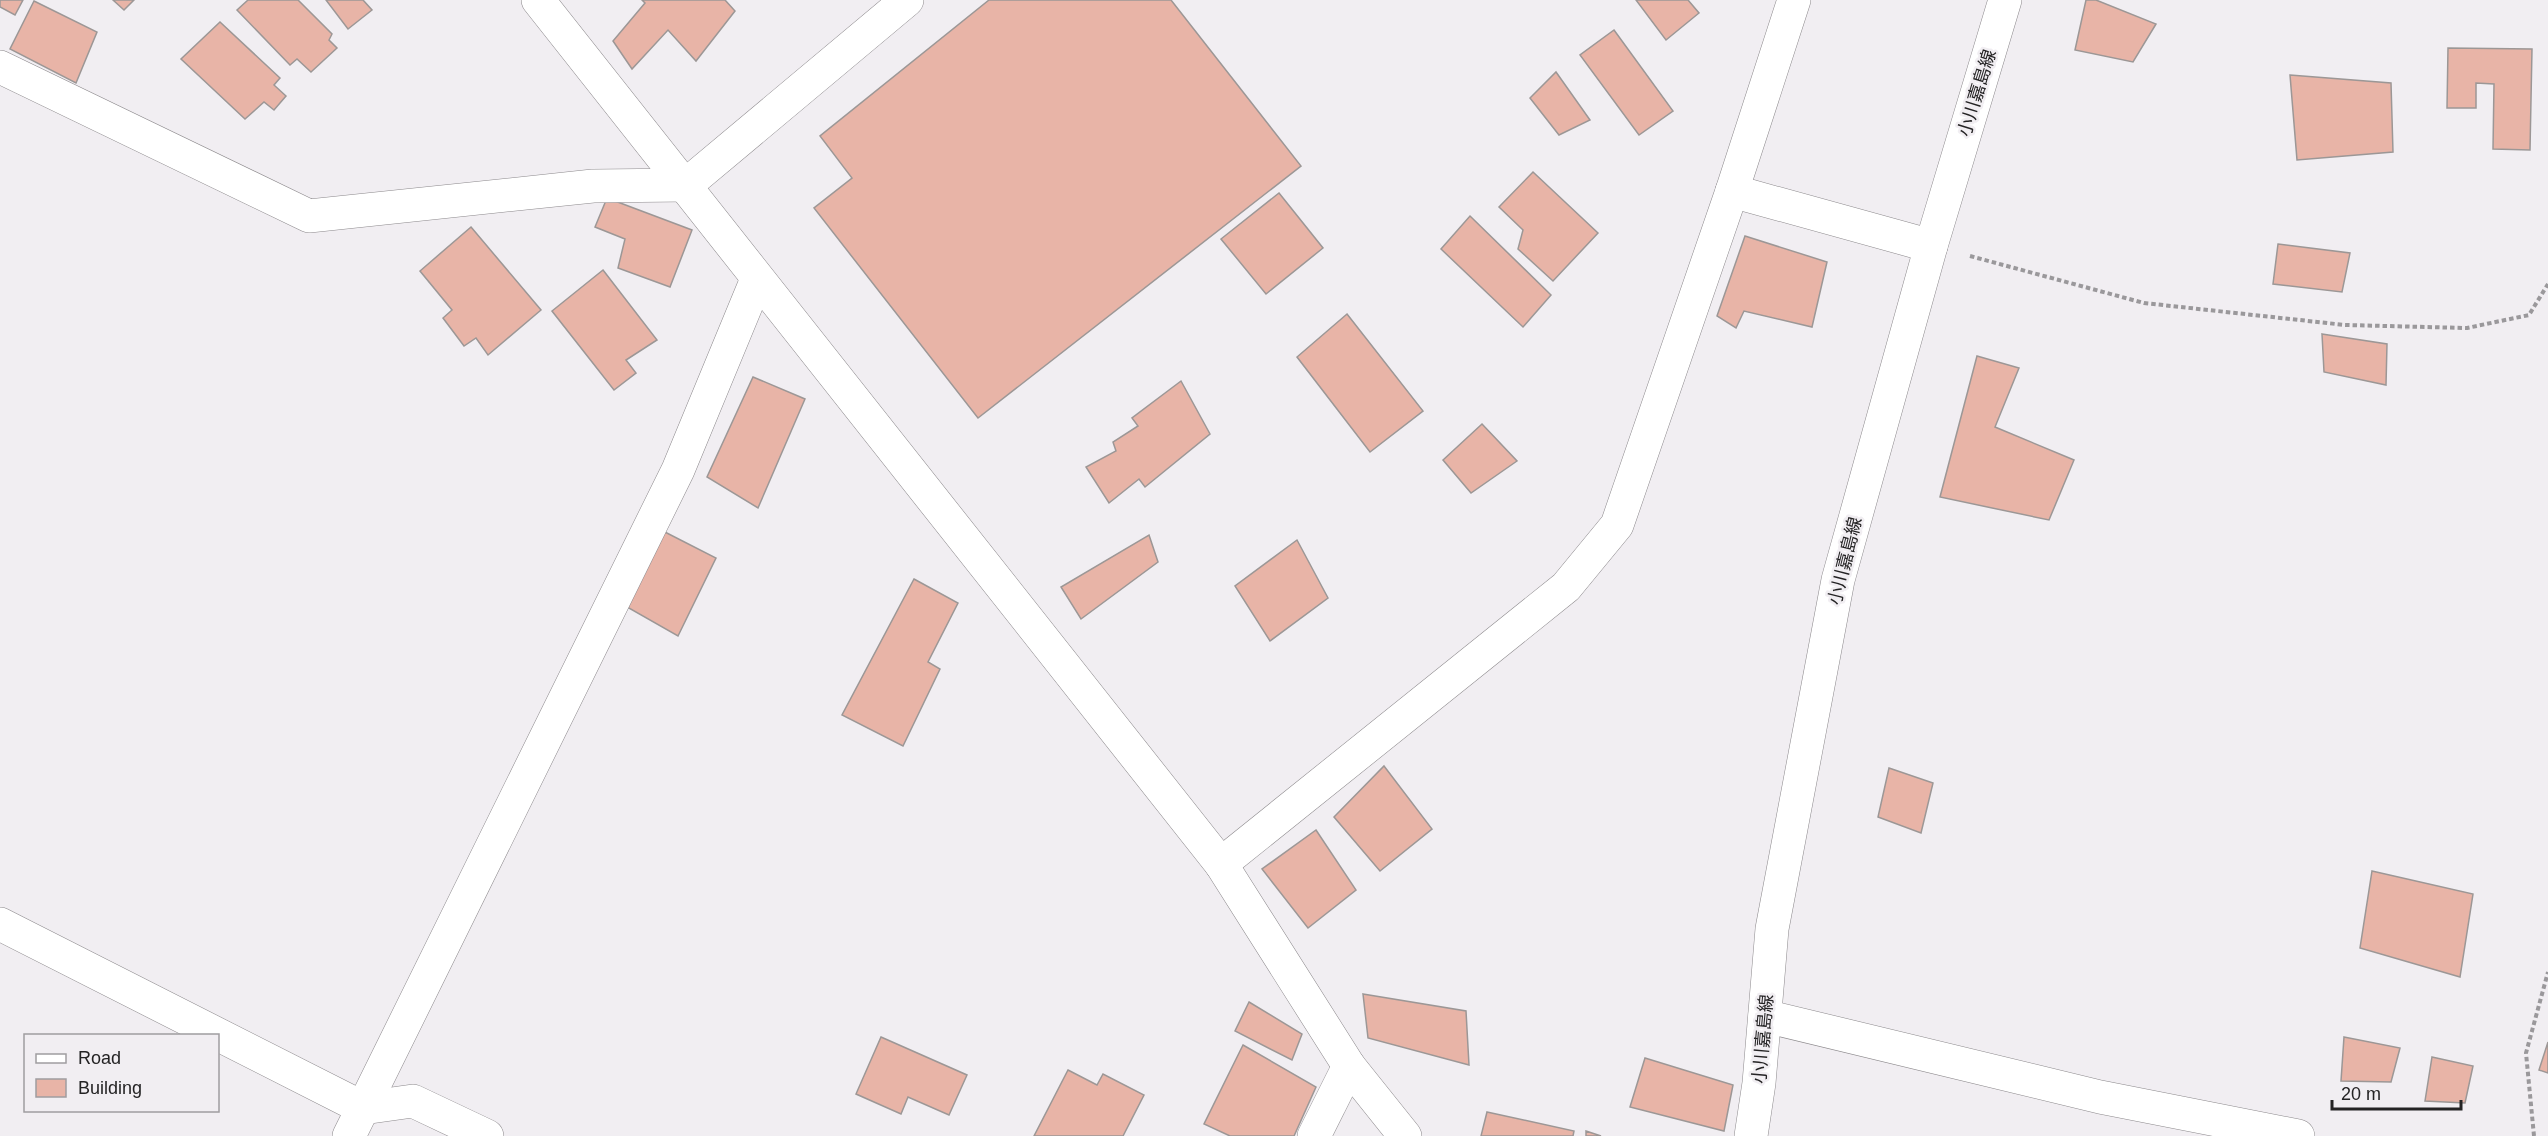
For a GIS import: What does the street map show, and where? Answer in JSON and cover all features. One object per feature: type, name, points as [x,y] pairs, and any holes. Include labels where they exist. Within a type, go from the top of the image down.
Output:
[{"type":"street","points":[[538,0],[1221,864],[1349,1066],[1405,1136]]},
{"type":"street","points":[[0,67],[309,216],[592,186],[686,185],[907,0]]},
{"type":"street","points":[[1221,864],[1566,587],[1617,525],[1732,191],[1794,0]]},
{"type":"street","name":"小川嘉島線","points":[[1751,1136],[1765,1016],[1772,929],[1838,580],[1931,246],[2005,0]]},
{"type":"street","points":[[1732,191],[1931,246]]},
{"type":"street","points":[[356,1122],[678,470],[757,279]]},
{"type":"street","points":[[0,924],[198,1034]]},
{"type":"street","points":[[1765,1016],[2100,1097],[2298,1136]]},
{"type":"street","points":[[219,1046],[356,1122],[413,1101],[487,1136]]},
{"type":"street","points":[[1314,1136],[1349,1066]]},
{"type":"path","points":[[1931,246],[2144,303],[2345,326],[2467,328],[2529,315],[2548,284]]},
{"type":"path","points":[[2534,1136],[2526,1053],[2548,972]]},
{"type":"building","points":[[0,0],[23,0],[15,15],[0,7]]},
{"type":"building","points":[[113,0],[134,0],[124,10]]},
{"type":"building","points":[[248,0],[298,0],[332,34],[329,40],[337,48],[311,72],[297,59],[290,65],[237,10]]},
{"type":"building","points":[[326,0],[363,0],[372,10],[348,29]]},
{"type":"building","points":[[642,0],[725,0],[735,11],[696,61],[668,30],[632,69],[613,41],[645,3]]},
{"type":"building","points":[[989,0],[1171,0],[1301,166],[978,418],[814,208],[852,178],[820,136]]},
{"type":"building","points":[[1636,0],[1688,0],[1699,13],[1666,40]]},
{"type":"building","points":[[2086,0],[2096,0],[2156,24],[2133,62],[2075,50]]},
{"type":"building","points":[[34,1],[97,32],[76,83],[10,49]]},
{"type":"building","points":[[220,22],[280,78],[274,85],[286,96],[274,110],[264,102],[245,119],[181,59]]},
{"type":"building","points":[[1614,30],[1673,111],[1639,135],[1580,55]]},
{"type":"building","points":[[2448,48],[2532,49],[2530,150],[2493,149],[2494,84],[2476,83],[2476,108],[2447,108]]},
{"type":"building","points":[[1556,72],[1590,120],[1559,135],[1530,98]]},
{"type":"building","points":[[2290,75],[2391,83],[2393,152],[2297,160]]},
{"type":"building","points":[[1533,172],[1598,233],[1553,281],[1518,249],[1523,230],[1499,207]]},
{"type":"building","points":[[1279,193],[1323,248],[1266,294],[1221,239]]},
{"type":"building","points":[[607,198],[692,230],[670,287],[618,268],[625,239],[595,227]]},
{"type":"building","points":[[1470,216],[1551,295],[1523,327],[1441,249]]},
{"type":"building","points":[[471,227],[541,310],[488,355],[476,338],[464,346],[443,318],[452,310],[420,271]]},
{"type":"building","points":[[1745,236],[1827,262],[1812,327],[1744,311],[1736,328],[1717,316]]},
{"type":"building","points":[[2278,244],[2350,253],[2342,292],[2273,284]]},
{"type":"building","points":[[603,270],[657,340],[626,360],[636,373],[614,390],[552,311]]},
{"type":"building","points":[[1347,314],[1423,411],[1370,452],[1297,357]]},
{"type":"building","points":[[2322,334],[2387,344],[2386,385],[2324,372]]},
{"type":"building","points":[[1977,356],[2019,368],[1995,427],[2074,460],[2049,520],[1940,497]]},
{"type":"building","points":[[753,377],[805,399],[758,508],[707,477]]},
{"type":"building","points":[[1181,381],[1210,434],[1145,487],[1139,479],[1109,503],[1086,467],[1116,451],[1113,442],[1138,426],[1132,418]]},
{"type":"building","points":[[1482,424],[1517,461],[1471,493],[1443,460]]},
{"type":"building","points":[[659,529],[716,558],[678,636],[620,603]]},
{"type":"building","points":[[1149,535],[1158,562],[1081,619],[1061,587]]},
{"type":"building","points":[[1297,540],[1328,598],[1270,641],[1235,586]]},
{"type":"building","points":[[914,579],[958,603],[928,662],[940,669],[903,746],[842,715]]},
{"type":"building","points":[[1384,766],[1432,829],[1380,871],[1334,817]]},
{"type":"building","points":[[1889,768],[1933,783],[1921,833],[1878,817]]},
{"type":"building","points":[[1316,830],[1356,890],[1308,928],[1262,869]]},
{"type":"building","points":[[2372,871],[2473,894],[2460,977],[2360,948]]},
{"type":"building","points":[[1363,994],[1466,1011],[1469,1065],[1368,1038]]},
{"type":"building","points":[[1249,1002],[1302,1034],[1292,1060],[1235,1031]]},
{"type":"building","points":[[881,1037],[967,1075],[949,1115],[908,1097],[901,1114],[856,1094]]},
{"type":"building","points":[[2344,1037],[2400,1048],[2391,1082],[2341,1081]]},
{"type":"building","points":[[2548,1042],[2548,1073],[2539,1070]]},
{"type":"building","points":[[1243,1045],[1316,1087],[1294,1136],[1230,1136],[1204,1124]]},
{"type":"building","points":[[2432,1057],[2473,1066],[2465,1103],[2425,1101]]},
{"type":"building","points":[[1645,1058],[1733,1085],[1724,1131],[1630,1107]]},
{"type":"building","points":[[1068,1070],[1097,1085],[1103,1074],[1144,1095],[1123,1136],[1034,1136]]},
{"type":"building","points":[[1487,1112],[1574,1131],[1573,1136],[1481,1136]]},
{"type":"building","points":[[1586,1131],[1601,1136],[1586,1136]]}]
